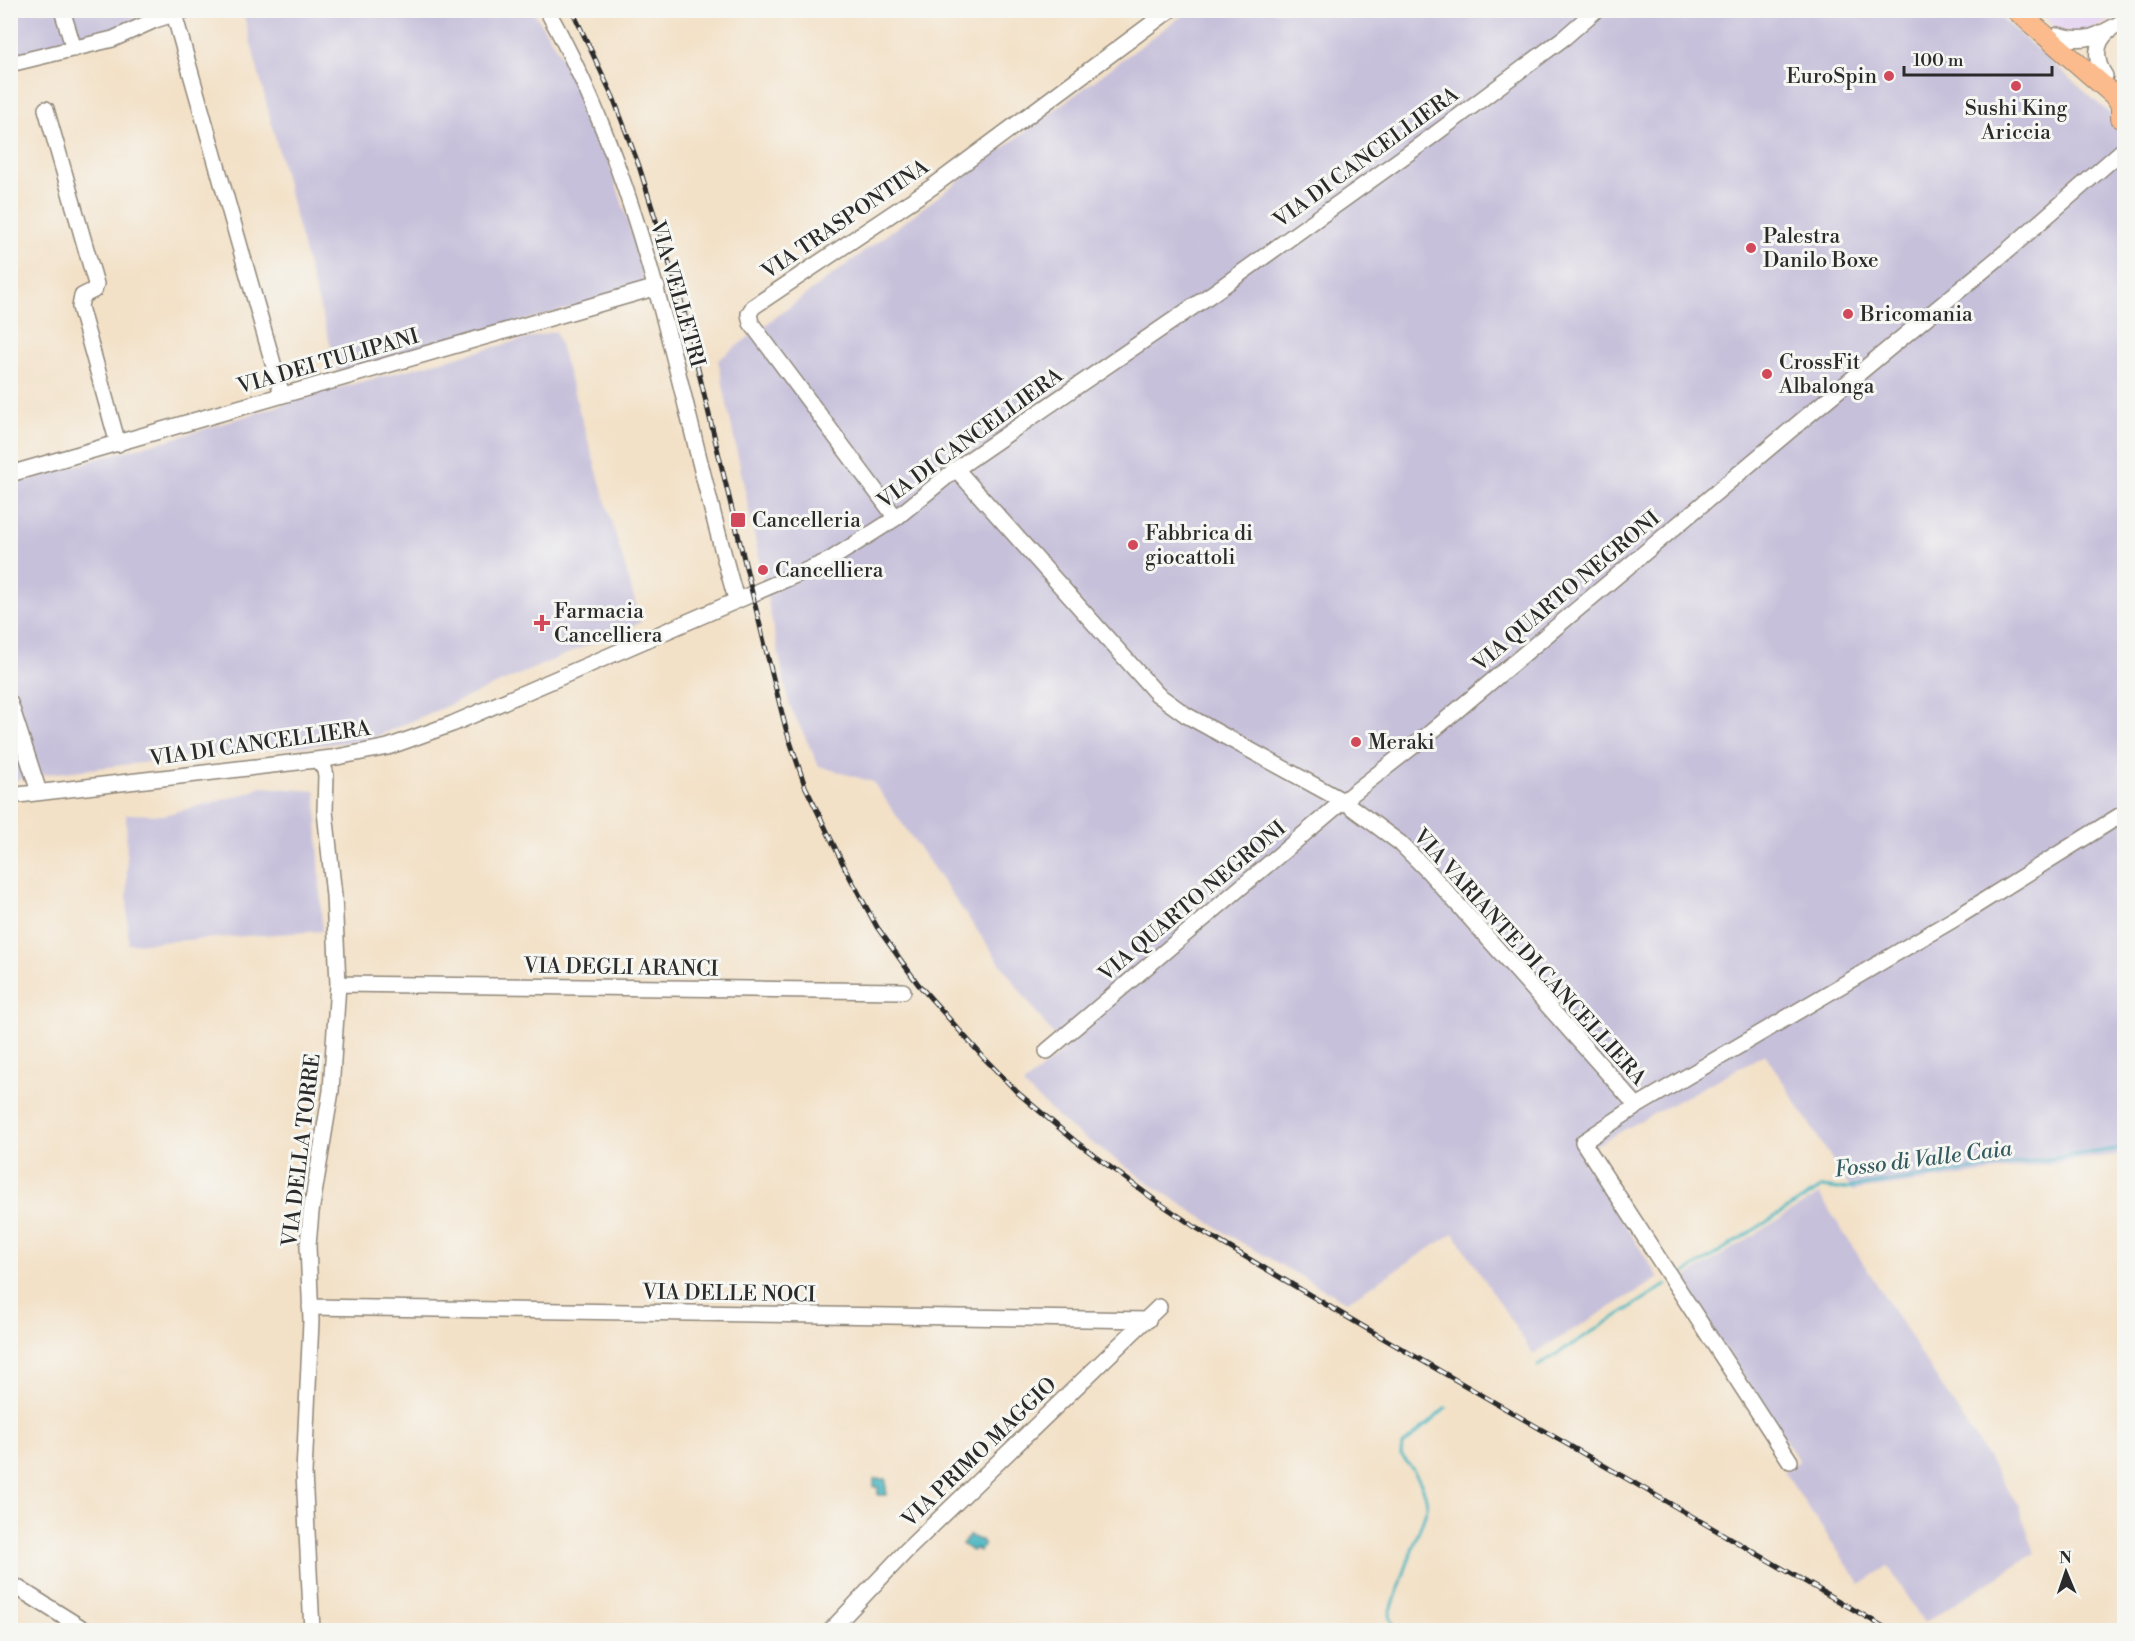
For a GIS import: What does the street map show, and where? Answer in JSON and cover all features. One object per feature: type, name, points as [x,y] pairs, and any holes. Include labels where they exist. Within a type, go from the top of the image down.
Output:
[{"type":"main road","points":[[2016,10],[2116,97],[2121,105],[2124,125]]},
{"type":"main road","points":[[2029,10],[2124,93]]},
{"type":"street","points":[[62,10],[74,49]]},
{"type":"street","name":"VIA VELLETRI","points":[[547,10],[593,101],[624,182],[657,287],[736,599]]},
{"type":"street","name":"VIA TRASPONTINA","points":[[896,518],[751,322],[749,314],[753,307],[932,187],[1170,10]]},
{"type":"street","name":"VIA DI CANCELLIERA","points":[[10,796],[317,760],[388,747],[444,727],[828,561],[896,518],[956,469],[1169,323],[1431,137],[1565,37],[1596,10]]},
{"type":"street","points":[[10,64],[119,37],[151,21],[181,16],[282,395]]},
{"type":"street","points":[[2058,35],[2070,39],[2083,39],[2118,25]]},
{"type":"street","points":[[2105,76],[2098,63],[2097,50],[2101,39],[2118,25]]},
{"type":"street","points":[[46,109],[96,284],[94,290],[82,296],[81,307],[118,444]]},
{"type":"street","name":"VIA QUARTO NEGRONI","points":[[2109,160],[2124,125]]},
{"type":"street","name":"VIA QUARTO NEGRONI","points":[[1047,1051],[1343,801],[1430,733],[2008,250],[2124,149]]},
{"type":"street","name":"VIA DEI TULIPANI","points":[[10,474],[657,287]]},
{"type":"street","name":"VIA VARIANTE DI CANCELLIERA","points":[[956,469],[1157,694],[1186,715],[1343,801],[1394,839],[1420,862],[1637,1106]]},
{"type":"street","points":[[10,703],[39,792]]},
{"type":"street","points":[[327,782],[336,766],[351,755]]},
{"type":"street","name":"VIA DELLA TORRE","points":[[312,1630],[304,1473],[310,1307],[309,1224],[331,1091],[338,984],[334,896],[325,811],[327,782],[324,768],[317,760]]},
{"type":"street","name":"VIA VARIANTE DI CANCELLIERA","points":[[1790,1461],[1583,1142],[1637,1106],[1956,918],[2124,813]]},
{"type":"street","name":"VIA DEGLI ARANCI","points":[[338,984],[903,991]]},
{"type":"street","name":"VIA DELLE NOCI","points":[[310,1307],[1148,1320]]},
{"type":"street","name":"VIA PRIMO MAGGIO","points":[[831,1630],[914,1543],[1159,1307]]},
{"type":"street","points":[[10,1583],[86,1630]]},
{"type":"shaded area","points":[[261,10],[533,11],[567,65],[605,149],[632,234],[645,288],[338,371],[309,270],[244,16]]},
{"type":"shaded area","points":[[11,11],[147,11],[120,30],[11,59]]},
{"type":"shaded area","points":[[1188,11],[1993,11],[2124,126],[2124,1154],[1852,1191],[1765,1054],[1579,1154],[1659,1278],[1533,1354],[1454,1233],[1346,1302],[1232,1237],[1161,1191],[1070,1128],[1023,1085],[1066,1048],[1050,1031],[1002,966],[873,782],[819,766],[789,704],[718,360]]},
{"type":"shaded area","points":[[2038,11],[2124,11],[2124,15],[2079,35],[2058,30]]},
{"type":"shaded area","points":[[556,331],[641,622],[368,740],[191,757],[40,775],[11,781],[11,485],[179,437],[323,392]]},
{"type":"shaded area","points":[[262,787],[316,791],[322,931],[128,944],[126,814],[164,815],[248,793]]},
{"type":"shaded area","points":[[1819,1194],[2019,1507],[2035,1553],[1924,1623],[1888,1566],[1860,1584],[1784,1472],[1799,1461],[1680,1281]]},
{"type":"water","points":[[874,1479],[886,1479],[886,1495],[878,1495],[878,1487],[874,1487]]},
{"type":"water","points":[[970,1535],[981,1540],[984,1546],[979,1551],[977,1548],[972,1551],[962,1544]]},
{"type":"waterway","name":"Fosso di Valle Caia","points":[[1679,1277],[1822,1187],[1839,1189],[2124,1148]]},
{"type":"waterway","name":"Fosso di Valle Caia","points":[[1538,1366],[1666,1285]]},
{"type":"waterway","name":"Fosso di Valle Caia","points":[[1398,1630],[1390,1613],[1427,1508],[1422,1487],[1415,1473],[1401,1455],[1402,1446],[1446,1408]]},
{"type":"railway","points":[[572,10],[613,97],[639,166],[683,307],[786,729],[805,786],[877,927],[918,984],[1018,1093],[1075,1141],[1195,1227],[1889,1630]]},
{"type":"place","name":"EuroSpin","points":[[1889,76]]},
{"type":"place","name":"Sushi King Ariccia","points":[[2016,86]]},
{"type":"place","name":"Palestra Danilo Boxe","points":[[1751,248]]},
{"type":"place","name":"Bricomania","points":[[1848,314]]},
{"type":"place","name":"CrossFit Albalonga","points":[[1767,374]]},
{"type":"place","name":"Cancelleria","points":[[738,520]]},
{"type":"place","name":"Fabbrica di giocattoli","points":[[1133,545]]},
{"type":"place","name":"Cancelliera","points":[[763,570]]},
{"type":"place","name":"Farmacia Cancelliera","points":[[542,623]]},
{"type":"place","name":"Meraki","points":[[1356,742]]}]
